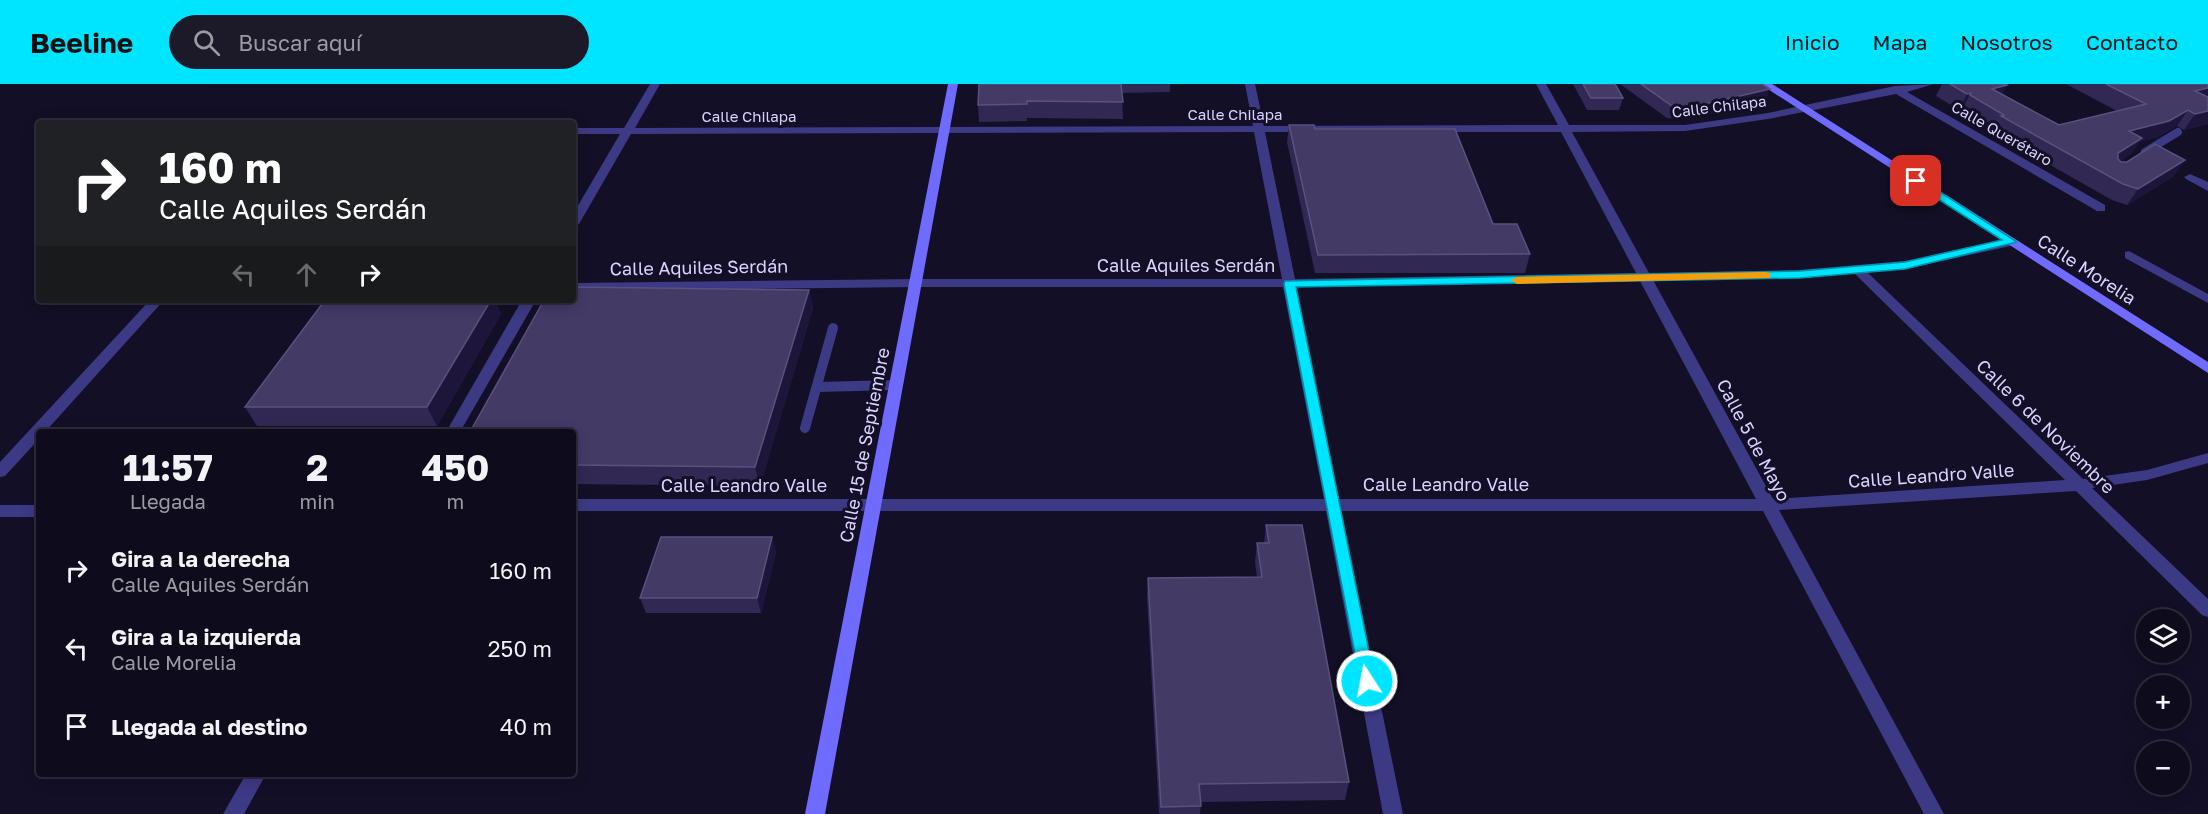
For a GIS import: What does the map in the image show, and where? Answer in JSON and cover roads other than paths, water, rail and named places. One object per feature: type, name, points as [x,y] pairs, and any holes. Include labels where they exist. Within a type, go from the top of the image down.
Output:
[{"type":"street","points":[[576,219],[655,84]]},
{"type":"street","name":"Calle 15 de Septiembre","points":[[815,814],[953,84]]},
{"type":"street","points":[[1250,84],[1393,814]]},
{"type":"street","name":"Calle 5 de Mayo","points":[[1541,84],[1934,814]]},
{"type":"street","name":"Calle Morelia","points":[[1765,84],[2208,368]]},
{"type":"street","name":"Calle Chilapa","points":[[576,131],[1685,128],[1803,108],[1893,87],[1929,84]]},
{"type":"street","name":"Calle Querétaro","points":[[1893,87],[2101,208]]},
{"type":"street","points":[[2190,177],[2208,187]]},
{"type":"street","name":"Calle Aquiles Serdán","points":[[576,287],[915,283],[1289,284],[1645,279],[1858,270],[1905,265],[2011,242]]},
{"type":"street","points":[[2129,255],[2208,300]]},
{"type":"street","name":"Calle 6 de Noviembre","points":[[1858,270],[2208,610]]},
{"type":"street","points":[[39,429],[154,303]]},
{"type":"street","points":[[455,429],[527,303]]},
{"type":"street","points":[[0,472],[36,433]]},
{"type":"street","name":"Calle Leandro Valle","points":[[576,506],[873,503],[1767,505],[2078,485],[2146,475],[2208,458]]},
{"type":"street","points":[[0,511],[36,511]]},
{"type":"street","points":[[233,814],[254,777]]},
{"type":"lane","points":[[2141,155],[2178,132]]},
{"type":"lane","points":[[805,428],[833,328]]},
{"type":"lane","points":[[817,387],[895,385]]}]
